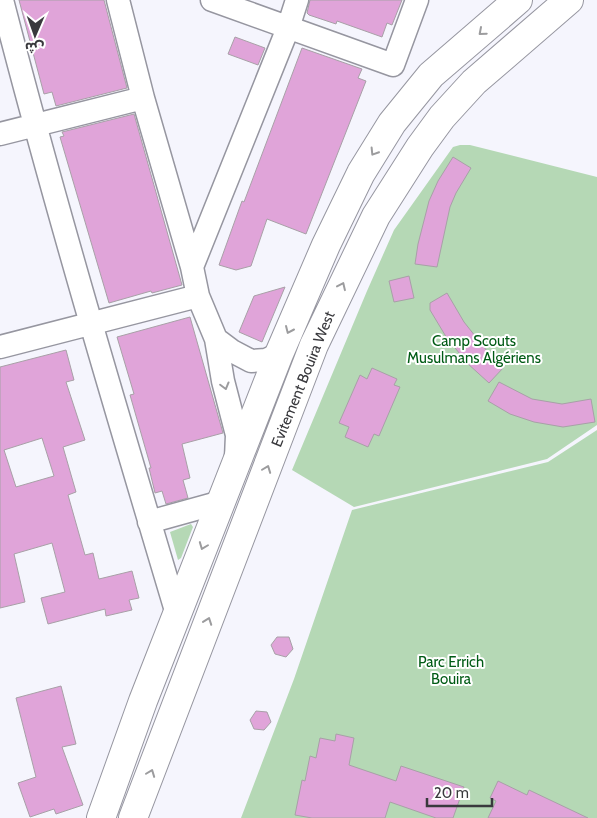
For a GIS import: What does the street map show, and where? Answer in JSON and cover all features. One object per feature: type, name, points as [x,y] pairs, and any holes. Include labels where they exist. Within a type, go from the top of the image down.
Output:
[{"type":"highway","name":"Evitement Bouira West","points":[[101,818],[177,614],[279,354],[326,245],[357,181],[392,123],[431,75],[518,0]]},
{"type":"highway","name":"Evitement Bouira West","points":[[133,818],[314,345],[376,216],[420,147],[442,117],[474,82],[570,0]]},
{"type":"street","points":[[2,0],[34,124],[90,323],[177,614]]},
{"type":"street","points":[[118,0],[143,98],[192,267],[198,296],[216,338],[223,381],[237,435],[236,464]]},
{"type":"street","points":[[212,0],[393,65],[417,0]]},
{"type":"street","points":[[192,267],[288,28],[297,0]]},
{"type":"street","points":[[0,134],[143,98]]},
{"type":"street","points":[[0,347],[198,296]]},
{"type":"street","points":[[216,338],[232,351],[251,361],[266,360],[279,354]]},
{"type":"street","points":[[149,522],[221,502]]},
{"type":"green space","name":"Camp Scouts Musulmans Algériens","points":[[470,145],[597,177],[597,425],[547,459],[354,507],[292,470],[394,230],[453,147]]},
{"type":"green space","name":"Parc Errich Bouira","points":[[597,430],[597,818],[241,818],[294,679],[352,510],[548,462]]},
{"type":"green space","points":[[191,524],[193,527],[181,558],[178,560],[170,532]]},
{"type":"building","points":[[19,0],[104,0],[127,88],[56,106],[52,92],[44,94]]},
{"type":"building","points":[[310,0],[402,0],[392,25],[387,23],[382,37],[337,21],[336,24],[309,15],[307,13]]},
{"type":"building","points":[[235,37],[265,48],[258,65],[228,54]]},
{"type":"building","points":[[302,48],[362,69],[358,78],[366,81],[306,234],[267,219],[251,266],[236,270],[219,265],[242,201],[244,202]]},
{"type":"building","points":[[134,114],[182,285],[152,293],[151,291],[109,303],[60,137],[64,136],[62,132]]},
{"type":"building","points":[[453,157],[471,168],[450,207],[437,267],[415,264],[429,201],[438,181]]},
{"type":"building","points":[[409,276],[414,298],[394,302],[389,281]]},
{"type":"building","points":[[285,287],[262,342],[239,332],[254,296]]},
{"type":"building","points":[[447,293],[464,322],[487,351],[504,367],[489,383],[451,345],[430,310],[430,303]]},
{"type":"building","points":[[190,317],[223,433],[182,444],[190,478],[183,480],[188,498],[166,504],[162,491],[155,493],[149,468],[151,468],[130,395],[134,394],[117,337]]},
{"type":"building","points":[[66,350],[74,380],[66,382],[85,440],[63,447],[76,492],[68,495],[85,555],[93,553],[99,579],[132,571],[139,598],[129,600],[132,610],[106,616],[105,609],[48,624],[41,598],[65,592],[52,543],[14,554],[25,602],[0,608],[0,367]],"holes":[[[42,438],[54,476],[16,487],[4,450]]]},
{"type":"building","points":[[372,368],[397,379],[394,385],[400,387],[379,436],[374,434],[368,447],[345,437],[349,427],[339,423],[360,375],[367,379]]},
{"type":"building","points":[[499,382],[532,399],[562,404],[591,399],[595,422],[563,427],[534,422],[510,414],[488,401]]},
{"type":"building","points":[[277,637],[289,637],[293,649],[286,657],[275,654],[271,645]]},
{"type":"building","points":[[61,686],[76,744],[62,747],[83,805],[56,814],[54,809],[30,817],[18,783],[36,777],[16,698]]},
{"type":"building","points":[[256,711],[267,712],[271,722],[264,730],[254,729],[250,720]]},
{"type":"building","points":[[336,734],[354,738],[349,765],[396,781],[401,766],[464,787],[453,818],[436,818],[390,802],[385,818],[312,818],[295,815],[302,780],[305,781],[310,756],[316,758],[320,738],[335,741]]},
{"type":"building","points":[[498,781],[527,795],[529,790],[588,818],[488,818],[496,801],[490,798]]}]
